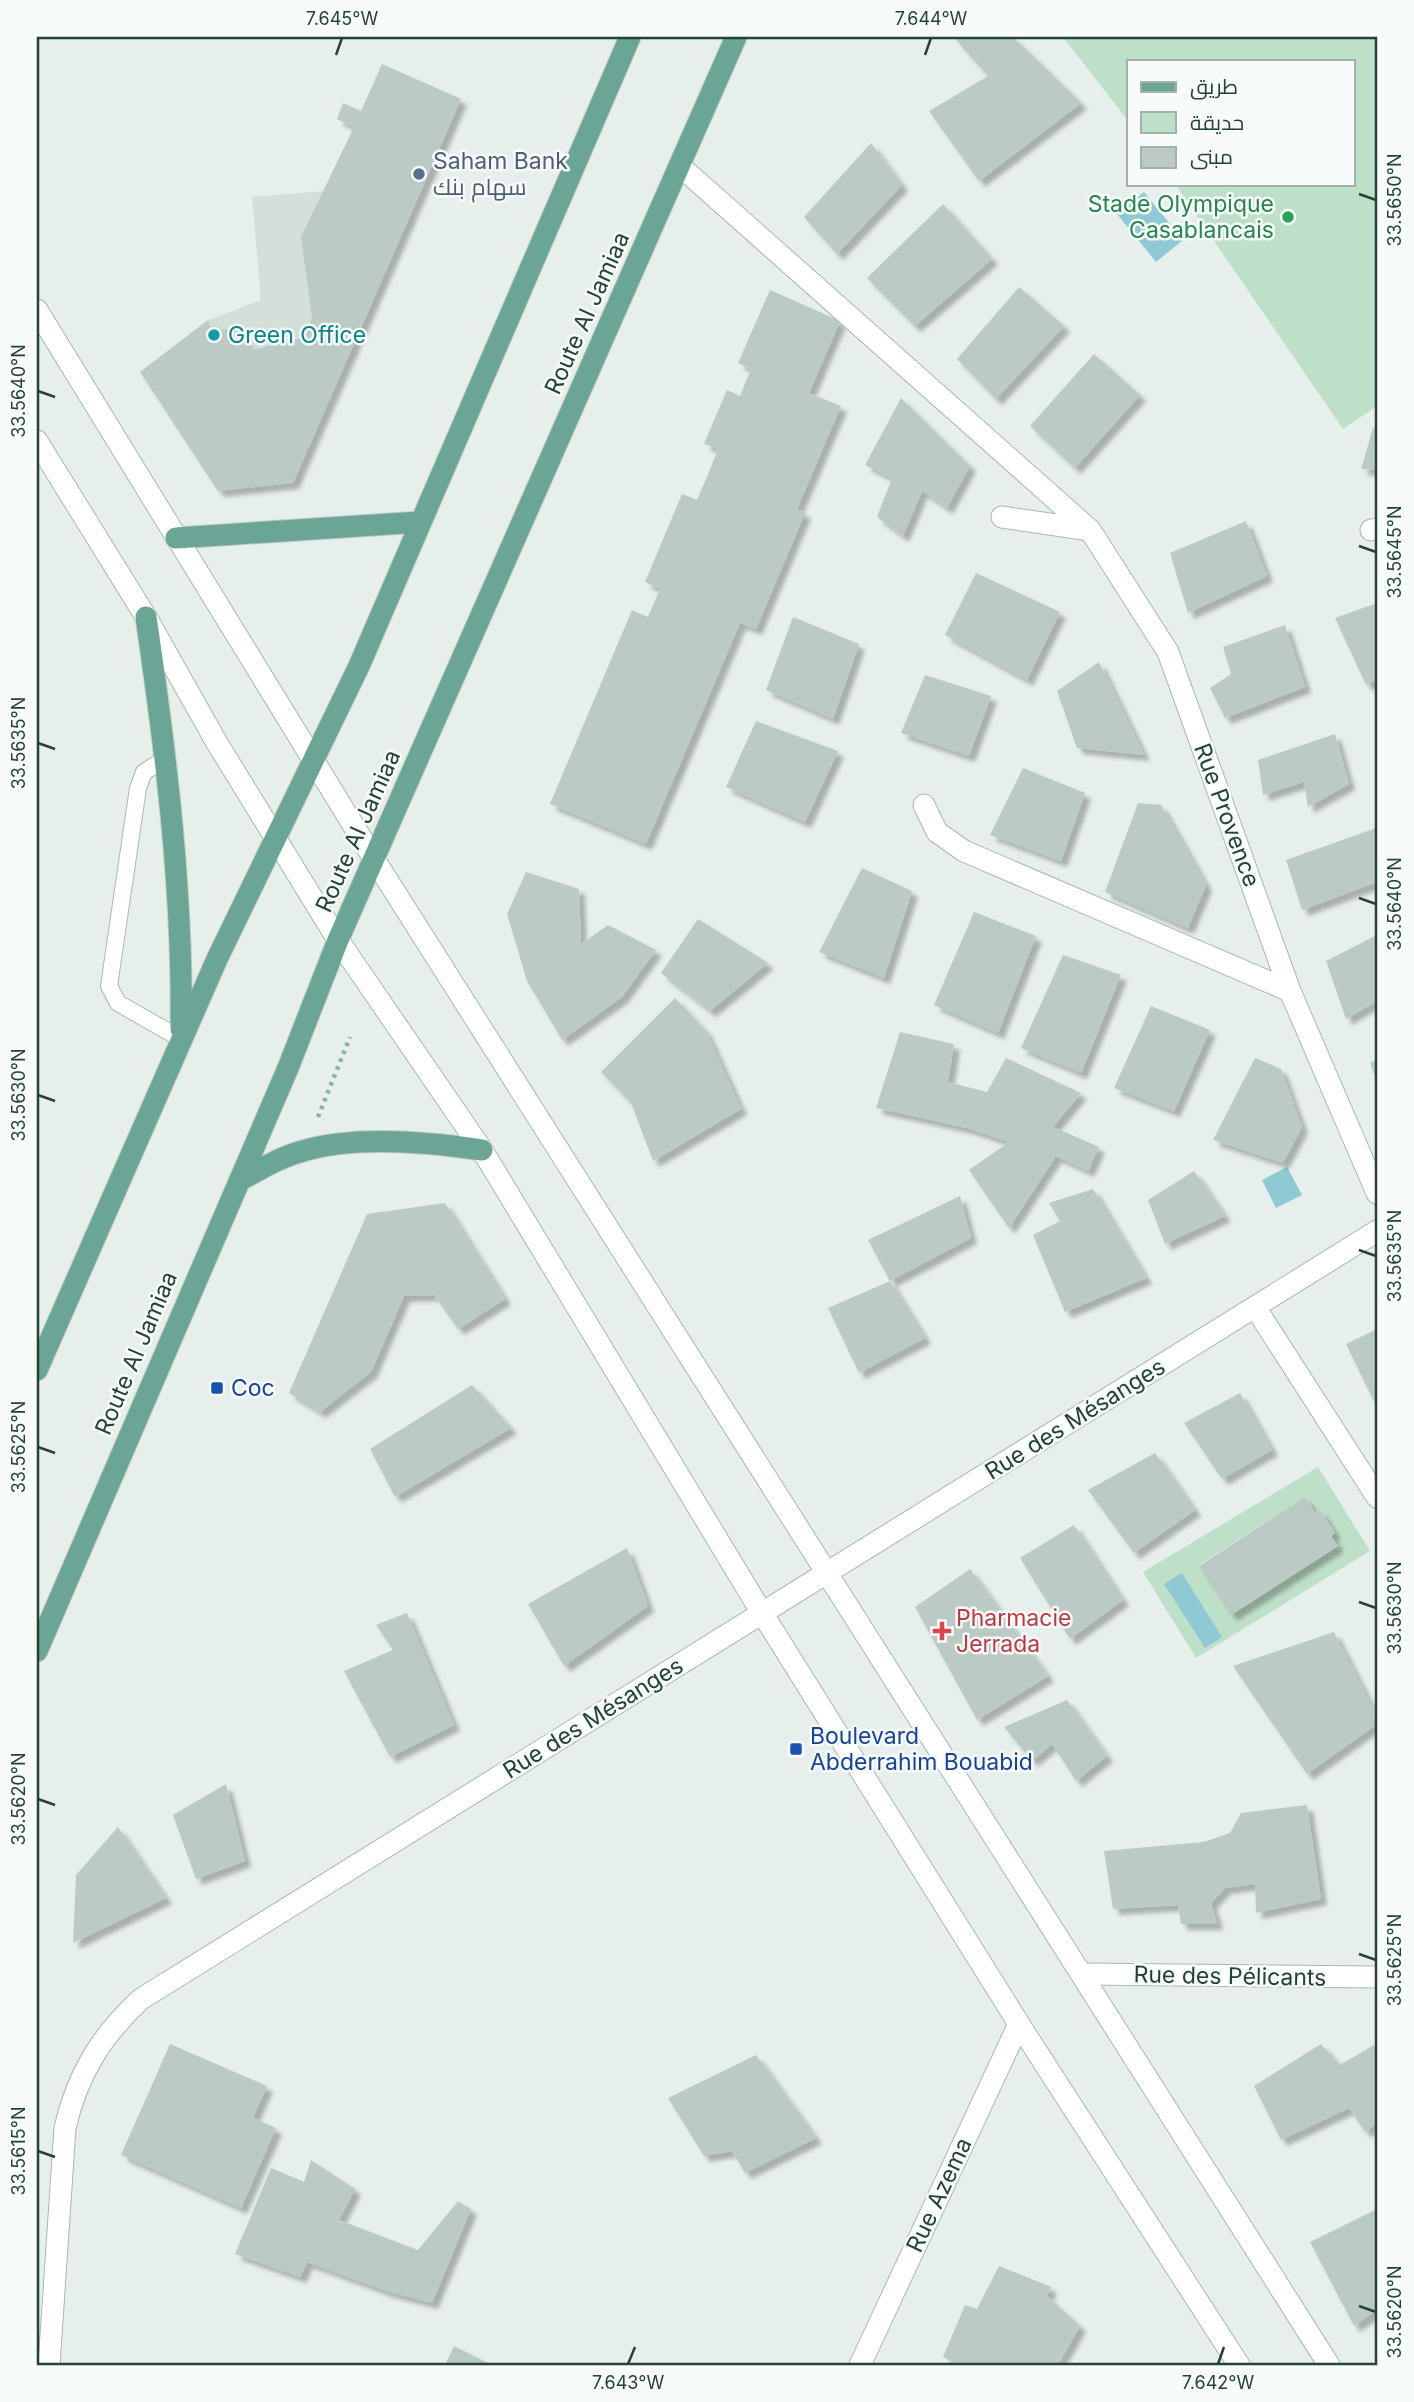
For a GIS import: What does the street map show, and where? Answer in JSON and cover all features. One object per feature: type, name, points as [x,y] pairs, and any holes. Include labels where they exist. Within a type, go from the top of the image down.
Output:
[{"type":"main road","points":[[37,1370],[181,1039],[275,839],[314,764],[630,37]]},
{"type":"main road","name":"Route Al Jamiaa","points":[[37,1651],[288,1068],[338,940],[736,37]]},
{"type":"main road","points":[[176,537],[420,522]]},
{"type":"main road","points":[[146,617],[167,758],[178,878],[181,1039]]},
{"type":"main road","points":[[239,1181],[304,1150],[394,1142],[432,1142],[482,1150]]},
{"type":"street","name":"Rue Provence","points":[[680,166],[1090,530],[1168,652],[1290,991],[1377,1193]]},
{"type":"street","points":[[37,310],[314,764],[1084,1974],[1329,2365]]},
{"type":"street","points":[[37,441],[146,617],[217,743],[338,940],[482,1150],[762,1614],[1019,2024],[1239,2365]]},
{"type":"street","points":[[1002,517],[1090,530]]},
{"type":"street","points":[[924,805],[937,832],[964,851],[1290,991]]},
{"type":"street","name":"Rue des Mésanges","points":[[49,2365],[65,2128],[72,2099],[99,2044],[117,2021],[141,2000],[1377,1231]]},
{"type":"street","points":[[1255,1307],[1377,1497]]},
{"type":"street","name":"Rue des Pélicants","points":[[1084,1974],[1377,1977]]},
{"type":"street","name":"Rue Azema","points":[[860,2365],[1019,2024]]},
{"type":"lane","points":[[167,758],[144,772],[138,788],[109,986],[118,1003],[181,1039]]},
{"type":"path","points":[[304,1150],[350,1037]]},
{"type":"shaded area","name":"Green Office","points":[[423,183],[293,483],[218,491],[141,372],[208,320],[261,300],[252,197]]},
{"type":"green space","name":"Stade Olympique Casablancais","points":[[1063,37],[1377,37],[1377,406],[1343,429],[1176,186],[1354,186],[1354,60],[1127,60],[1127,119]]},
{"type":"green space","points":[[1318,1467],[1370,1551],[1196,1658],[1143,1572]],"holes":[[[1305,1497],[1315,1513],[1320,1510],[1335,1533],[1331,1536],[1338,1546],[1231,1615],[1199,1565]]]},
{"type":"water","points":[[1144,192],[1183,240],[1156,262],[1117,214]]},
{"type":"water","points":[[1287,1167],[1302,1195],[1276,1208],[1262,1180]]},
{"type":"water","points":[[1182,1573],[1222,1637],[1205,1648],[1164,1584]]},
{"type":"building","points":[[961,37],[1013,37],[1081,103],[979,181],[929,111],[988,76],[956,40]]},
{"type":"building","name":"Green Office","points":[[382,64],[461,99],[293,483],[218,491],[140,372],[208,320],[211,332],[235,328],[251,350],[304,338],[312,317],[301,237],[354,127],[337,119],[343,103],[361,111]]},
{"type":"building","points":[[871,143],[902,185],[837,254],[804,217]]},
{"type":"building","points":[[943,204],[992,259],[915,326],[867,278]]},
{"type":"building","points":[[1019,287],[1064,326],[996,399],[957,359]]},
{"type":"building","points":[[770,290],[840,321],[809,393],[841,406],[797,509],[805,513],[756,629],[740,623],[646,844],[550,804],[632,610],[648,617],[660,589],[645,582],[682,494],[697,500],[709,472],[718,449],[704,444],[727,390],[740,396],[751,369],[738,363]]},
{"type":"building","points":[[1094,354],[1140,395],[1075,468],[1030,426]]},
{"type":"building","points":[[901,398],[970,466],[947,508],[922,491],[903,536],[877,517],[892,478],[865,465]]},
{"type":"building","points":[[1377,426],[1377,470],[1361,469],[1373,428]]},
{"type":"building","points":[[1246,521],[1267,576],[1188,613],[1170,553]]},
{"type":"building","points":[[976,573],[1060,612],[1027,680],[945,635]]},
{"type":"building","points":[[1377,603],[1377,679],[1366,685],[1335,618]]},
{"type":"building","points":[[793,617],[859,644],[833,719],[766,690]]},
{"type":"building","points":[[1285,625],[1305,687],[1225,718],[1210,688],[1231,674],[1223,647]]},
{"type":"building","points":[[1099,662],[1144,755],[1077,748],[1057,691]]},
{"type":"building","points":[[925,675],[991,696],[969,756],[901,733]]},
{"type":"building","points":[[756,721],[838,751],[805,822],[726,787]]},
{"type":"building","points":[[1335,734],[1349,784],[1308,807],[1304,782],[1263,795],[1258,760]]},
{"type":"building","points":[[1023,768],[1085,793],[1061,861],[990,835]]},
{"type":"building","points":[[1138,803],[1161,805],[1206,885],[1188,928],[1105,892]]},
{"type":"building","points":[[1376,828],[1377,882],[1302,910],[1286,860]]},
{"type":"building","points":[[862,868],[912,891],[884,978],[819,952]]},
{"type":"building","points":[[526,872],[579,889],[581,944],[608,925],[656,950],[622,997],[562,1040],[527,981],[507,914]]},
{"type":"building","points":[[974,912],[1036,936],[998,1033],[934,1005]]},
{"type":"building","points":[[698,919],[768,963],[710,1011],[661,973]]},
{"type":"building","points":[[1377,935],[1377,1001],[1346,1019],[1326,961]]},
{"type":"building","points":[[1063,955],[1121,975],[1081,1073],[1021,1048]]},
{"type":"building","points":[[675,998],[706,1031],[741,1109],[653,1161],[631,1103],[601,1072]]},
{"type":"building","points":[[1151,1006],[1210,1030],[1174,1111],[1114,1088]]},
{"type":"building","points":[[900,1032],[954,1044],[948,1082],[987,1092],[1006,1058],[1081,1093],[1053,1127],[1099,1147],[1088,1171],[1056,1156],[1009,1228],[969,1170],[1009,1142],[967,1128],[876,1108]]},
{"type":"building","points":[[1255,1058],[1281,1069],[1302,1127],[1283,1163],[1213,1140]]},
{"type":"building","points":[[1377,1059],[1377,1083],[1370,1063]]},
{"type":"building","points":[[1194,1171],[1225,1216],[1165,1244],[1148,1200]]},
{"type":"building","points":[[1093,1189],[1146,1278],[1065,1312],[1033,1235],[1060,1221],[1049,1203]]},
{"type":"building","points":[[960,1196],[971,1238],[890,1281],[868,1240]]},
{"type":"building","points":[[445,1203],[505,1299],[458,1329],[434,1295],[404,1296],[371,1372],[320,1412],[289,1393],[367,1214]]},
{"type":"building","points":[[890,1281],[925,1338],[859,1373],[828,1308]]},
{"type":"building","points":[[1377,1329],[1377,1408],[1346,1344]]},
{"type":"building","points":[[472,1385],[511,1428],[395,1497],[370,1449]]},
{"type":"building","points":[[1240,1393],[1272,1450],[1222,1479],[1184,1423]]},
{"type":"building","points":[[1155,1453],[1195,1510],[1134,1553],[1088,1490]]},
{"type":"building","points":[[1305,1497],[1315,1513],[1320,1510],[1335,1533],[1331,1536],[1338,1546],[1231,1615],[1199,1566]]},
{"type":"building","points":[[1074,1525],[1123,1600],[1070,1639],[1020,1558]]},
{"type":"building","points":[[627,1548],[648,1606],[564,1666],[528,1604]]},
{"type":"building","points":[[970,1569],[1048,1676],[977,1720],[915,1607]]},
{"type":"building","points":[[407,1613],[454,1725],[390,1757],[344,1671],[393,1650],[376,1625]]},
{"type":"building","points":[[1334,1632],[1377,1717],[1377,1724],[1307,1774],[1233,1666]]},
{"type":"building","points":[[1067,1700],[1107,1756],[1076,1781],[1052,1744],[1032,1761],[1004,1727]]},
{"type":"building","points":[[226,1784],[245,1861],[196,1879],[173,1815]]},
{"type":"building","points":[[1307,1805],[1321,1899],[1256,1913],[1255,1884],[1225,1888],[1211,1903],[1217,1924],[1181,1924],[1178,1905],[1113,1909],[1104,1851],[1204,1842],[1230,1833],[1241,1813]]},
{"type":"building","points":[[118,1827],[166,1898],[73,1943],[76,1875]]},
{"type":"building","points":[[170,2044],[267,2086],[253,2118],[276,2128],[241,2208],[121,2155]]},
{"type":"building","points":[[1321,2044],[1340,2065],[1374,2045],[1377,2051],[1377,2123],[1365,2132],[1349,2108],[1281,2140],[1254,2086]]},
{"type":"building","points":[[756,2055],[816,2138],[745,2173],[732,2151],[704,2156],[668,2098]]},
{"type":"building","points":[[311,2160],[355,2189],[339,2220],[418,2250],[458,2201],[471,2209],[432,2303],[386,2291],[307,2262],[300,2277],[235,2254],[271,2168],[304,2182]]},
{"type":"building","points":[[1377,2209],[1377,2310],[1354,2326],[1310,2242]]},
{"type":"building","points":[[999,2266],[1051,2287],[1047,2296],[1080,2326],[1058,2365],[958,2365],[943,2357],[965,2305],[977,2309]]},
{"type":"building","points":[[454,2346],[492,2365],[445,2365]]},
{"type":"place","name":"Saham Bank سهام بنك","points":[[419,174]]},
{"type":"place","name":"Stade Olympique Casablancais","points":[[1288,217]]},
{"type":"place","name":"Green Office","points":[[214,335]]},
{"type":"place","name":"Coc","points":[[217,1388]]},
{"type":"place","name":"Pharmacie Jerrada","points":[[942,1631]]},
{"type":"place","name":"Boulevard Abderrahim Bouabid","points":[[796,1749]]}]
